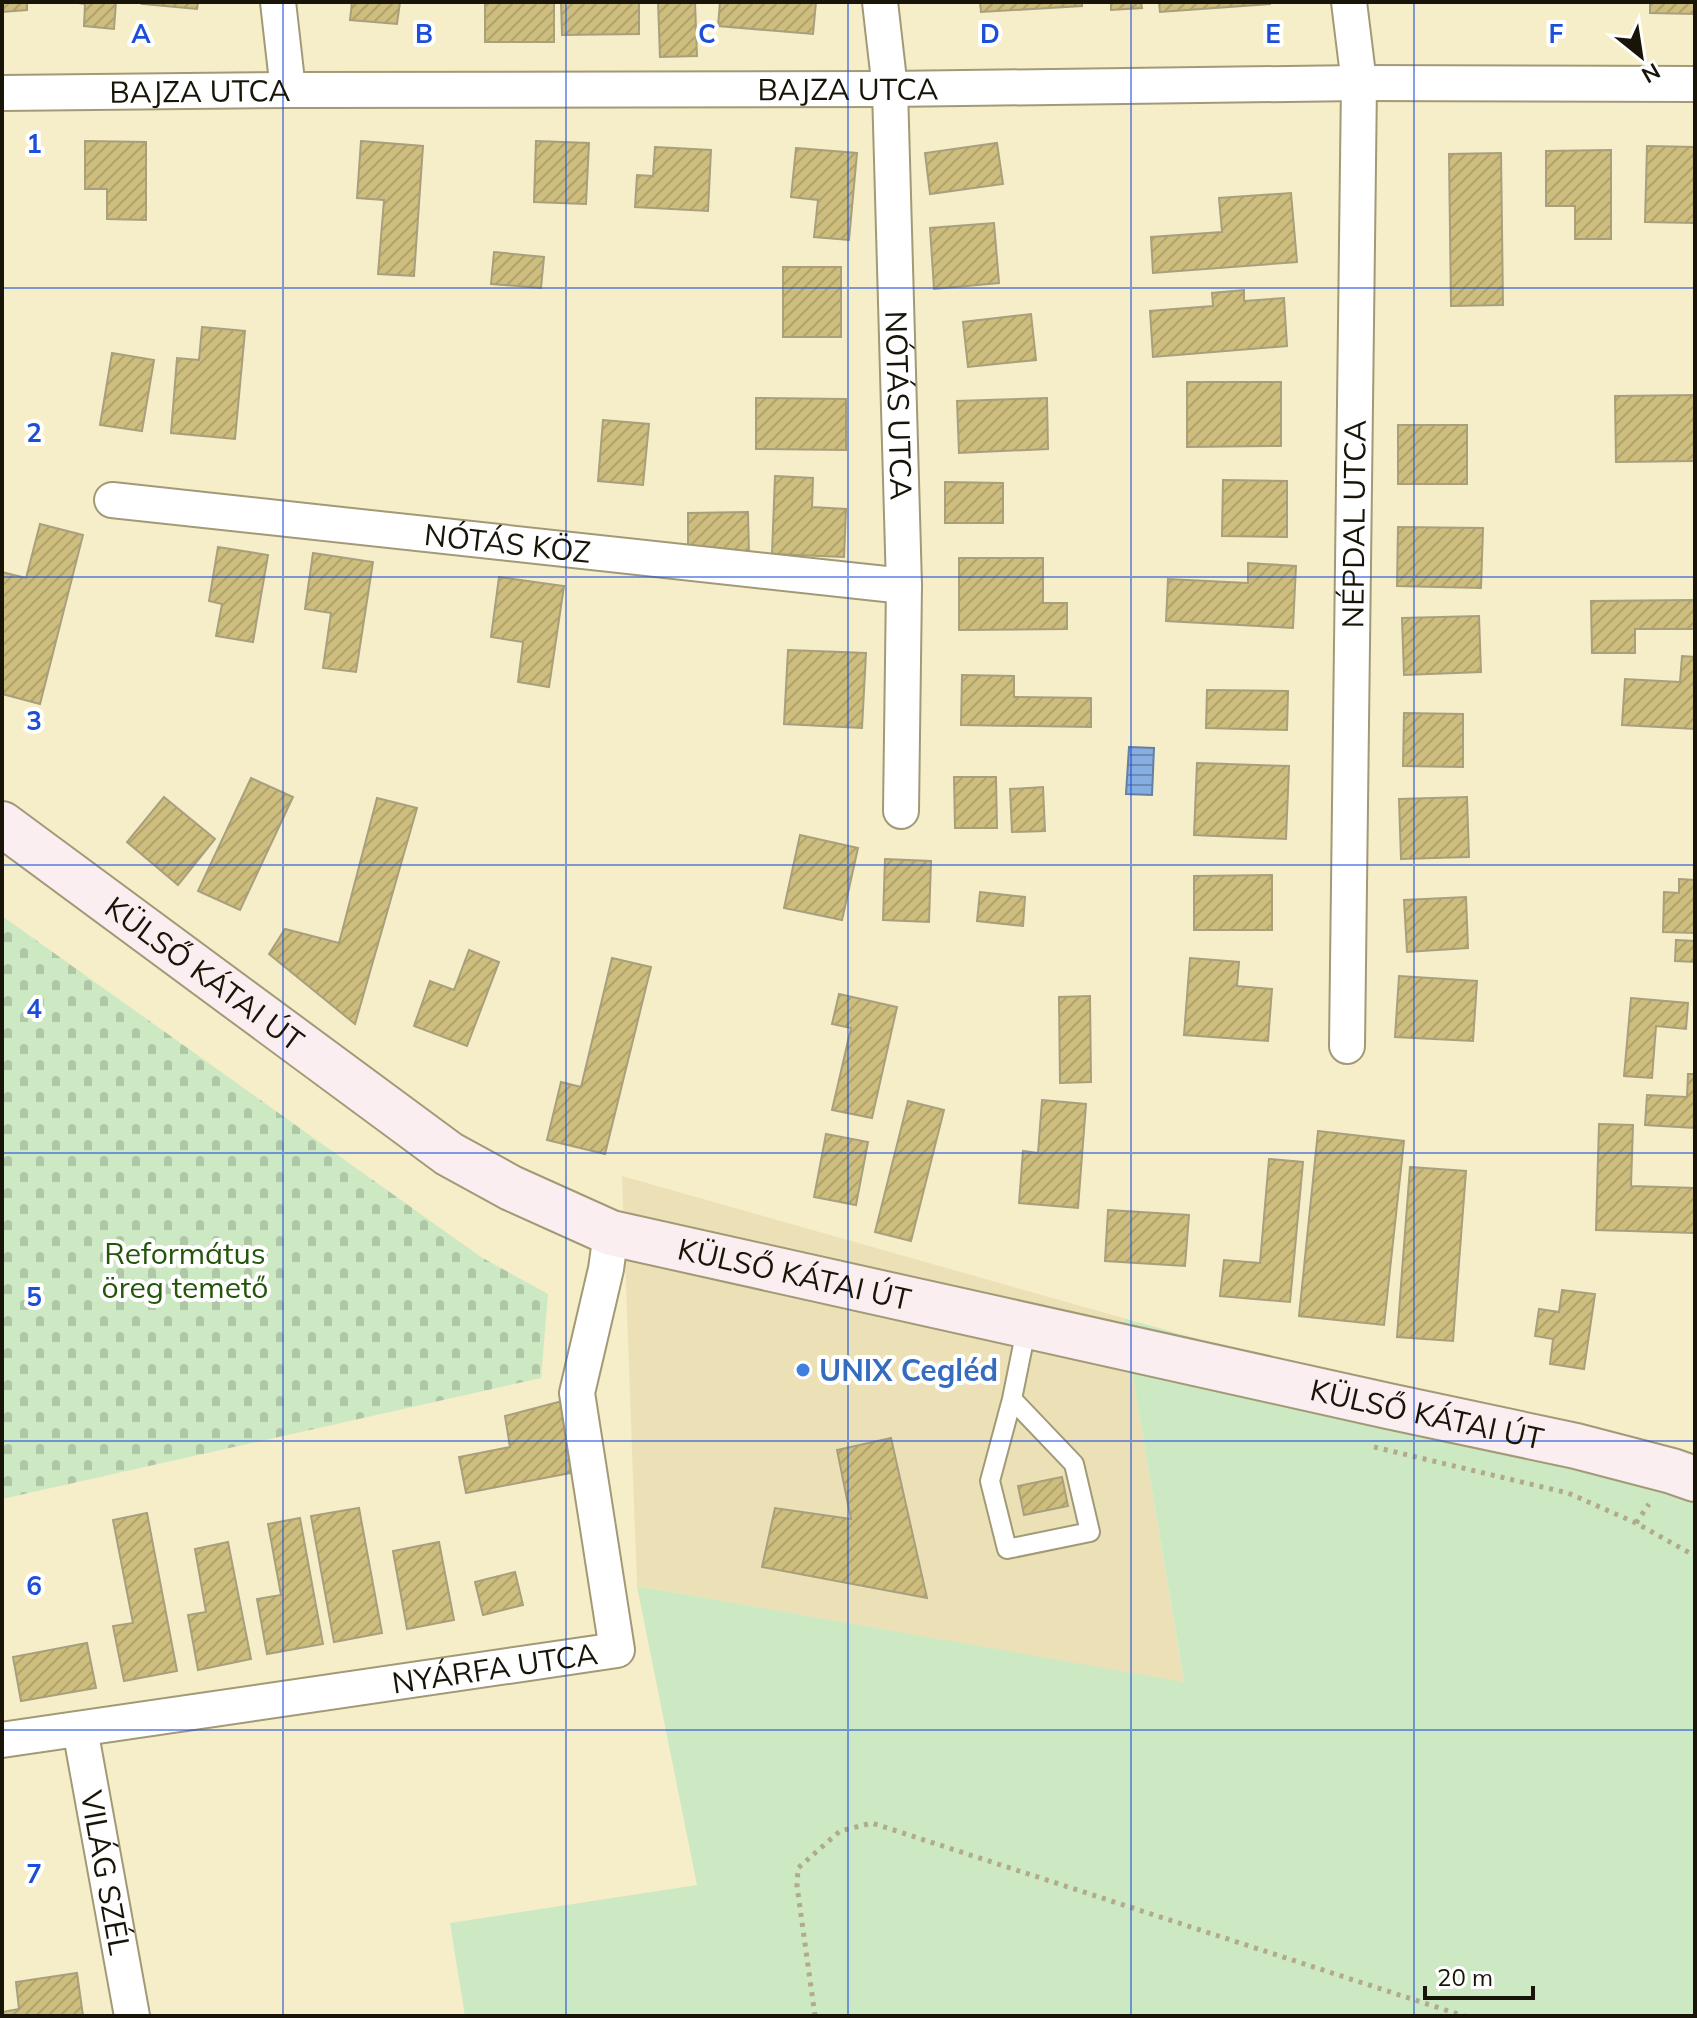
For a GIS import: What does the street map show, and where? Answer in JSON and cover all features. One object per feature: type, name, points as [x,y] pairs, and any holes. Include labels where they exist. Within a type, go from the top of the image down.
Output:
[{"type":"main road","name":"KÜLSŐ KÁTAI ÚT","points":[[2,824],[449,1154],[511,1188],[611,1233],[1576,1446],[1695,1479]]},
{"type":"street","points":[[278,2],[288,90]]},
{"type":"street","name":"NÓTÁS UTCA","points":[[880,2],[890,89],[904,586],[901,811]]},
{"type":"street","name":"NÉPDAL UTCA","points":[[1347,1046],[1359,83],[1349,2]]},
{"type":"street","name":"BAJZA UTCA","points":[[2,93],[890,89],[1359,83],[1695,84]]},
{"type":"street","name":"NÓTÁS KÖZ","points":[[112,500],[904,586]]},
{"type":"street","name":"NYÁRFA UTCA","points":[[2,1740],[617,1650],[577,1393],[606,1269],[611,1233]]},
{"type":"street","name":"VILÁG SZÉL","points":[[80,1729],[132,2016]]},
{"type":"lane","points":[[1012,1399],[1074,1464],[1090,1532],[1007,1549],[990,1481],[1012,1399],[1027,1325]]},
{"type":"path","points":[[815,2016],[797,1886],[798,1868],[840,1831],[872,1823],[1464,2016]]},
{"type":"shaded area","points":[[622,1176],[1123,1318],[1184,1683],[637,1586]]},
{"type":"green space","name":"Református öreg temető","points":[[2,916],[481,1257],[548,1294],[541,1378],[2,1499]]},
{"type":"green space","points":[[1123,1318],[1417,1401],[1695,1465],[1695,2016],[465,2016],[450,1923],[697,1885],[637,1586],[1184,1682]]},
{"type":"water","points":[[1129,747],[1154,748],[1152,795],[1126,794]]},
{"type":"building","points":[[2,2],[27,2],[27,10],[2,12]]},
{"type":"building","points":[[72,2],[116,2],[114,29],[84,26],[85,4]]},
{"type":"building","points":[[143,2],[198,2],[197,9]]},
{"type":"building","points":[[352,2],[400,2],[397,24],[350,20]]},
{"type":"building","points":[[485,2],[554,2],[554,42],[485,42]]},
{"type":"building","points":[[561,2],[639,2],[639,34],[562,35]]},
{"type":"building","points":[[658,2],[695,2],[697,56],[660,57]]},
{"type":"building","points":[[720,2],[816,2],[813,34],[718,26]]},
{"type":"building","points":[[980,2],[1082,2],[1082,6],[981,12]]},
{"type":"building","points":[[1111,2],[1141,2],[1142,8],[1111,10]]},
{"type":"building","points":[[1159,2],[1270,2],[1270,4],[1160,12]]},
{"type":"building","points":[[1650,2],[1695,2],[1695,14],[1650,13]]},
{"type":"building","points":[[85,141],[146,142],[146,220],[107,219],[107,189],[85,189]]},
{"type":"building","points":[[361,141],[423,146],[414,276],[378,274],[384,200],[357,198]]},
{"type":"building","points":[[536,141],[589,143],[586,204],[534,202]]},
{"type":"building","points":[[997,143],[1003,184],[930,194],[925,153]]},
{"type":"building","points":[[1647,146],[1695,147],[1695,223],[1645,222]]},
{"type":"building","points":[[655,147],[711,150],[708,211],[635,207],[637,175],[653,176]]},
{"type":"building","points":[[796,148],[857,153],[849,240],[814,237],[818,200],[791,197]]},
{"type":"building","points":[[1611,150],[1611,239],[1575,239],[1575,206],[1546,206],[1546,151]]},
{"type":"building","points":[[1501,153],[1503,305],[1451,306],[1449,154]]},
{"type":"building","points":[[1291,193],[1297,262],[1153,273],[1151,237],[1222,232],[1219,198]]},
{"type":"building","points":[[994,223],[999,283],[934,289],[930,228]]},
{"type":"building","points":[[494,252],[544,257],[541,288],[491,284]]},
{"type":"building","points":[[783,267],[841,267],[841,337],[783,337]]},
{"type":"building","points":[[1244,290],[1244,301],[1284,298],[1287,346],[1153,357],[1150,311],[1213,306],[1212,293]]},
{"type":"building","points":[[1031,314],[1036,360],[968,367],[963,322]]},
{"type":"building","points":[[202,327],[245,331],[235,439],[171,433],[177,358],[199,360]]},
{"type":"building","points":[[112,353],[154,360],[142,431],[100,425]]},
{"type":"building","points":[[1187,382],[1281,382],[1281,446],[1187,447]]},
{"type":"building","points":[[1695,395],[1695,461],[1616,462],[1615,396]]},
{"type":"building","points":[[756,398],[846,399],[846,450],[756,449]]},
{"type":"building","points":[[1047,398],[1048,449],[959,453],[957,401]]},
{"type":"building","points":[[603,420],[649,424],[643,485],[598,481]]},
{"type":"building","points":[[1398,425],[1467,425],[1467,484],[1398,484]]},
{"type":"building","points":[[775,476],[813,478],[812,507],[846,509],[844,557],[772,554]]},
{"type":"building","points":[[1223,480],[1287,481],[1287,537],[1222,536]]},
{"type":"building","points":[[945,482],[1003,483],[1003,523],[945,523]]},
{"type":"building","points":[[748,512],[749,554],[688,555],[688,513]]},
{"type":"building","points":[[40,524],[83,535],[40,704],[2,694],[2,572],[26,578]]},
{"type":"building","points":[[1398,527],[1483,528],[1481,588],[1397,586]]},
{"type":"building","points":[[218,547],[268,555],[253,642],[216,636],[222,604],[209,601]]},
{"type":"building","points":[[313,553],[373,562],[356,672],[323,668],[331,613],[305,609]]},
{"type":"building","points":[[959,558],[1043,558],[1043,603],[1067,603],[1067,629],[959,630]]},
{"type":"building","points":[[1248,563],[1296,566],[1293,628],[1166,621],[1168,579],[1248,583]]},
{"type":"building","points":[[499,577],[564,586],[549,687],[518,682],[523,642],[491,637]]},
{"type":"building","points":[[1695,600],[1695,629],[1635,629],[1635,653],[1592,653],[1591,601]]},
{"type":"building","points":[[1479,616],[1481,672],[1404,675],[1402,618]]},
{"type":"building","points":[[788,650],[866,653],[862,728],[784,724]]},
{"type":"building","points":[[1682,656],[1695,657],[1695,729],[1622,725],[1625,679],[1680,682]]},
{"type":"building","points":[[962,675],[1014,676],[1014,697],[1091,698],[1091,727],[961,725]]},
{"type":"building","points":[[1207,690],[1288,691],[1287,730],[1206,728]]},
{"type":"building","points":[[1404,713],[1463,714],[1463,767],[1403,766]]},
{"type":"building","points":[[1197,763],[1289,766],[1286,839],[1194,835]]},
{"type":"building","points":[[954,777],[996,777],[997,828],[955,828]]},
{"type":"building","points":[[251,778],[293,797],[240,910],[198,891]]},
{"type":"building","points":[[1043,787],[1045,831],[1012,832],[1010,789]]},
{"type":"building","points":[[164,797],[215,839],[178,885],[127,842]]},
{"type":"building","points":[[1467,797],[1469,857],[1401,859],[1399,799]]},
{"type":"building","points":[[377,798],[417,808],[355,1024],[269,954],[285,929],[339,943]]},
{"type":"building","points":[[800,835],[858,848],[842,920],[784,908]]},
{"type":"building","points":[[885,859],[931,861],[929,922],[883,920]]},
{"type":"building","points":[[1272,875],[1272,930],[1194,930],[1194,876]]},
{"type":"building","points":[[1679,879],[1695,880],[1695,933],[1663,932],[1664,892],[1679,893]]},
{"type":"building","points":[[980,892],[1025,897],[1023,926],[977,921]]},
{"type":"building","points":[[1466,897],[1468,948],[1407,952],[1404,900]]},
{"type":"building","points":[[1676,940],[1695,941],[1695,962],[1675,961]]},
{"type":"building","points":[[469,950],[499,962],[467,1046],[414,1026],[430,981],[454,990]]},
{"type":"building","points":[[612,958],[651,967],[605,1154],[547,1140],[561,1082],[581,1087]]},
{"type":"building","points":[[1190,958],[1239,962],[1237,986],[1272,989],[1268,1041],[1184,1035]]},
{"type":"building","points":[[1399,976],[1477,981],[1473,1041],[1395,1037]]},
{"type":"building","points":[[839,994],[897,1007],[872,1118],[832,1110],[851,1028],[832,1024]]},
{"type":"building","points":[[1090,996],[1091,1082],[1060,1083],[1059,997]]},
{"type":"building","points":[[1631,998],[1688,1003],[1686,1029],[1656,1026],[1652,1078],[1624,1076]]},
{"type":"building","points":[[1688,1074],[1695,1074],[1695,1128],[1645,1125],[1647,1095],[1687,1097]]},
{"type":"building","points":[[1042,1100],[1086,1104],[1078,1208],[1019,1203],[1023,1151],[1038,1153]]},
{"type":"building","points":[[908,1101],[944,1110],[911,1241],[875,1232]]},
{"type":"building","points":[[1599,1124],[1633,1125],[1631,1186],[1695,1188],[1695,1233],[1596,1230]]},
{"type":"building","points":[[1318,1131],[1404,1141],[1384,1325],[1299,1316]]},
{"type":"building","points":[[826,1134],[868,1142],[856,1205],[814,1197]]},
{"type":"building","points":[[1269,1159],[1303,1162],[1290,1302],[1220,1296],[1224,1260],[1260,1263]]},
{"type":"building","points":[[1410,1167],[1466,1171],[1453,1341],[1397,1337]]},
{"type":"building","points":[[1108,1210],[1189,1215],[1185,1266],[1105,1261]]},
{"type":"building","points":[[1562,1290],[1595,1294],[1584,1369],[1550,1364],[1553,1339],[1535,1336],[1539,1309],[1559,1312]]},
{"type":"building","points":[[566,1400],[581,1471],[466,1493],[459,1457],[510,1447],[505,1416]]},
{"type":"building","points":[[891,1438],[927,1598],[762,1567],[775,1508],[851,1519],[837,1450]]},
{"type":"building","points":[[1062,1477],[1068,1506],[1024,1515],[1018,1486]]},
{"type":"building","points":[[359,1508],[382,1633],[334,1642],[311,1516]]},
{"type":"building","points":[[147,1513],[177,1671],[124,1681],[113,1626],[133,1623],[113,1520]]},
{"type":"building","points":[[300,1518],[323,1644],[267,1654],[257,1599],[281,1595],[268,1524]]},
{"type":"building","points":[[228,1542],[251,1659],[198,1670],[188,1615],[206,1612],[195,1549]]},
{"type":"building","points":[[439,1542],[454,1620],[407,1629],[393,1551]]},
{"type":"building","points":[[515,1572],[523,1605],[483,1615],[475,1582]]},
{"type":"building","points":[[87,1643],[96,1688],[21,1701],[13,1657]]},
{"type":"building","points":[[77,1973],[83,2016],[2,2016],[2,2012],[19,2009],[16,1982]]},
{"type":"place","name":"UNIX Cegléd","points":[[803,1370]]}]
